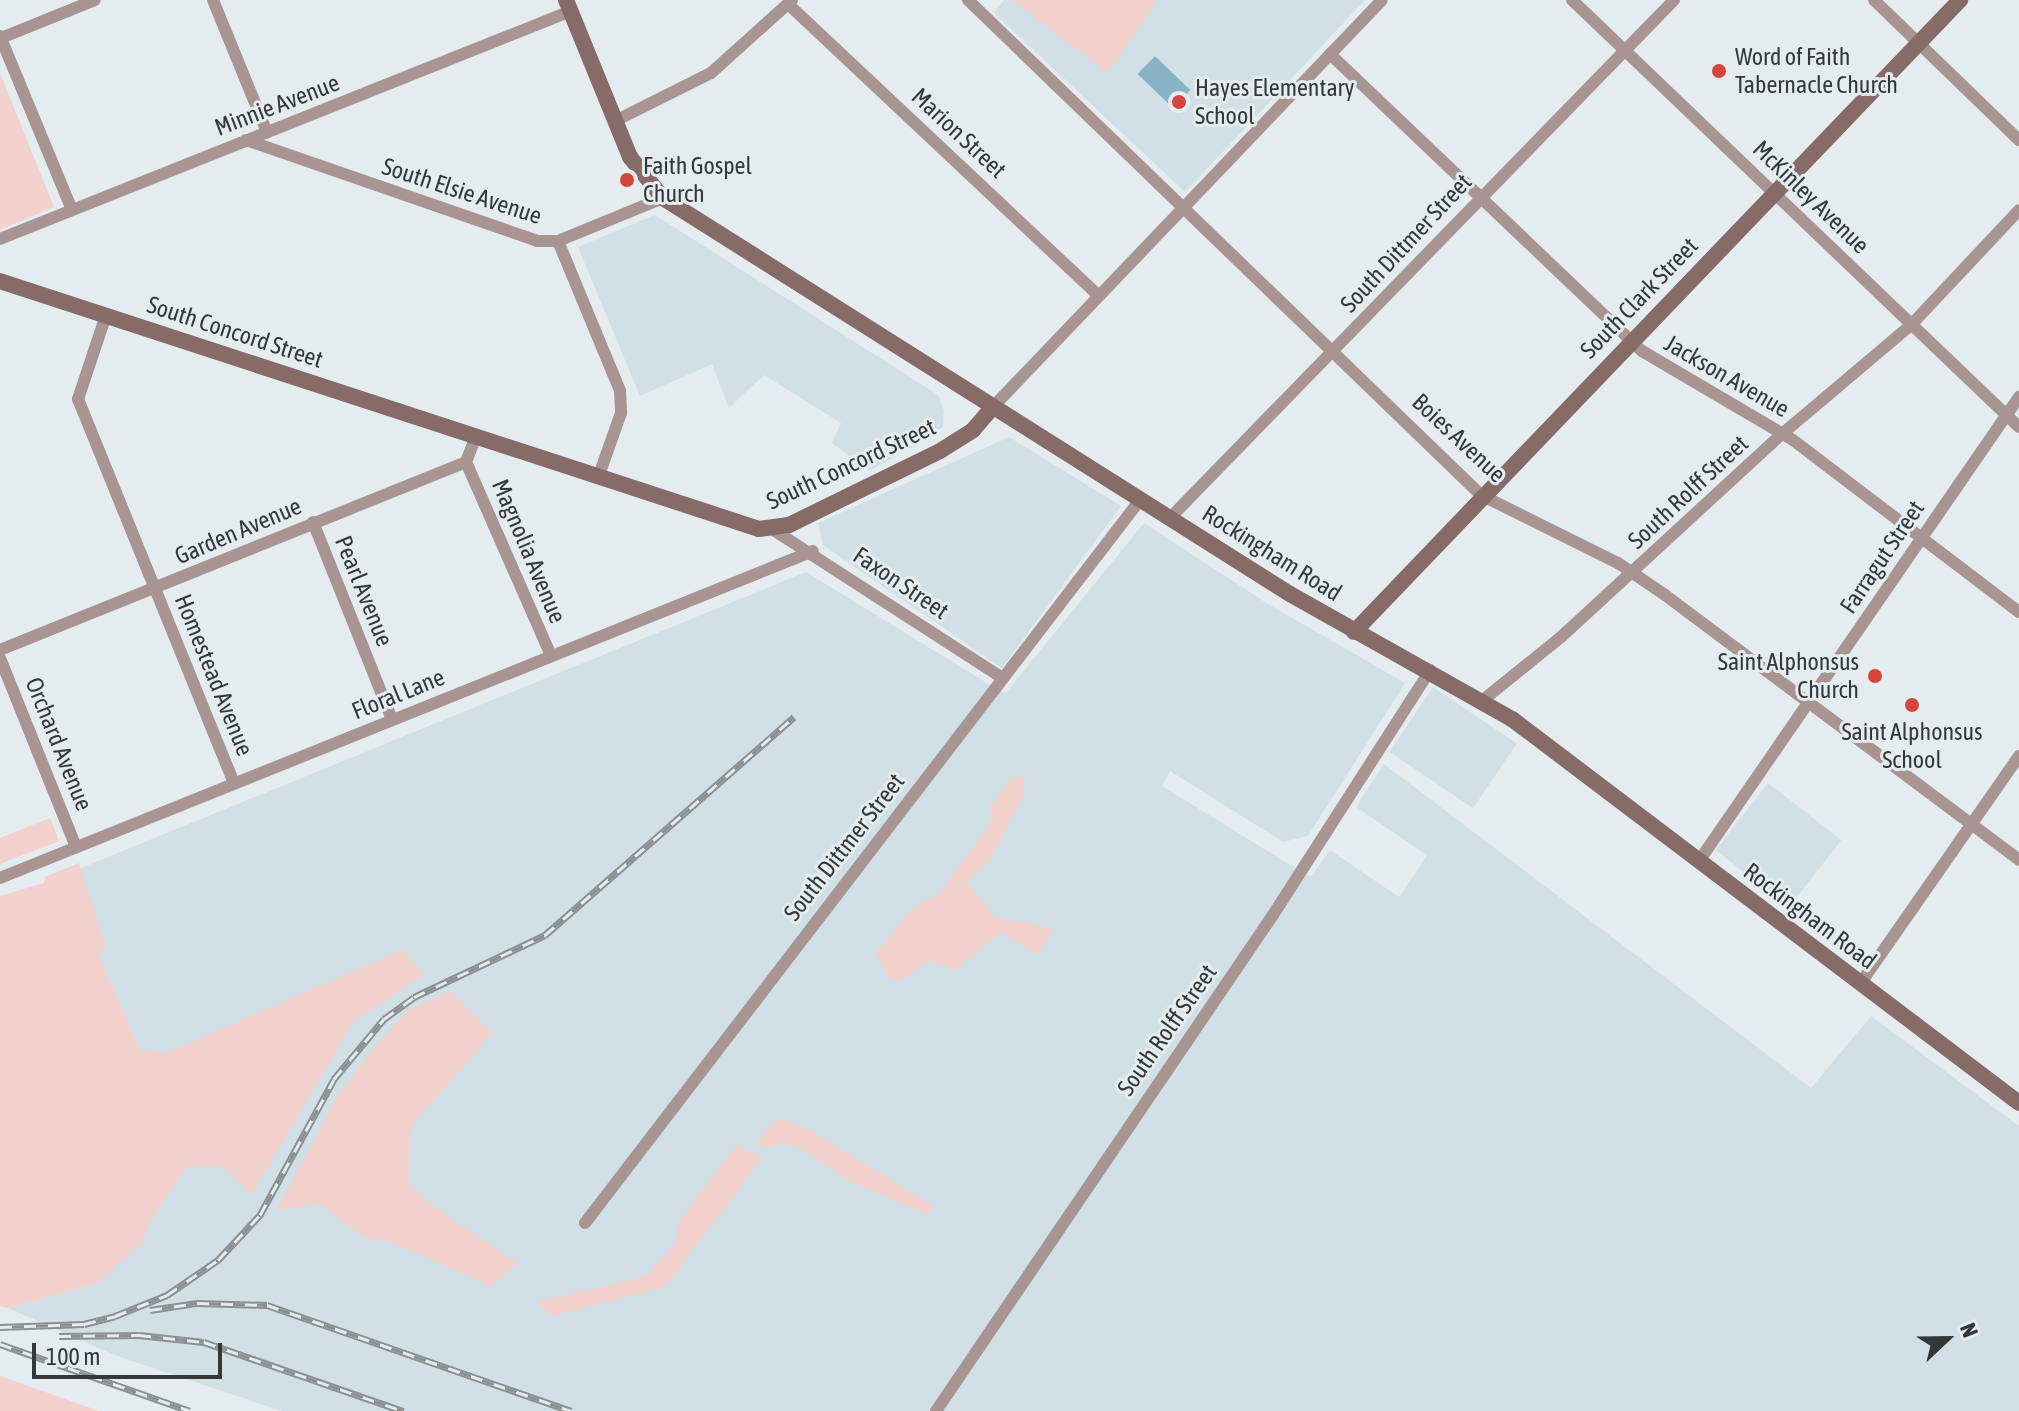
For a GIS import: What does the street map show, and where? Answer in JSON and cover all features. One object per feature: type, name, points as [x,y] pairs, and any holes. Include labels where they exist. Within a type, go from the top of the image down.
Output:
[{"type":"street","points":[[72,210],[0,37],[95,0]]},
{"type":"street","points":[[213,0],[267,132]]},
{"type":"street","name":"Boies Avenue","points":[[968,0],[1481,495],[1633,573],[2019,860]]},
{"type":"street","name":"South Concord Street","points":[[0,281],[747,527],[772,529],[940,451],[973,430],[1098,295],[1187,208],[1382,0]]},
{"type":"street","name":"McKinley Avenue","points":[[1572,0],[2019,427]]},
{"type":"street","name":"South Dittmer Street","points":[[1170,518],[1335,351],[1478,198],[1674,0]]},
{"type":"street","points":[[1874,0],[2019,140]]},
{"type":"street","name":"South Clark Street","points":[[1354,632],[1481,495],[1960,0]]},
{"type":"street","points":[[615,121],[711,73],[790,2]]},
{"type":"street","name":"Marion Street","points":[[790,2],[1098,295]]},
{"type":"street","name":"Minnie Avenue","points":[[0,239],[568,6]]},
{"type":"street","name":"Rockingham Road","points":[[568,6],[638,172],[663,198],[992,408],[1354,632],[1483,700],[2019,1103]]},
{"type":"street","name":"Jackson Avenue","points":[[1330,54],[1630,340],[1782,434],[2019,612]]},
{"type":"street","name":"South Elsie Avenue","points":[[246,140],[537,241],[558,241],[663,198]]},
{"type":"street","name":"South Rolff Street","points":[[1483,700],[1633,573],[1782,434],[1912,324],[2019,210]]},
{"type":"street","points":[[558,241],[620,391],[621,413],[598,478]]},
{"type":"street","name":"Homestead Avenue","points":[[106,315],[78,399],[234,783]]},
{"type":"street","name":"Farragut Street","points":[[1699,861],[2019,397]]},
{"type":"street","points":[[466,462],[476,436]]},
{"type":"street","name":"Garden Avenue","points":[[0,650],[466,462]]},
{"type":"street","name":"Magnolia Avenue","points":[[466,462],[551,656]]},
{"type":"street","name":"South Dittmer Street","points":[[585,1223],[1140,500]]},
{"type":"street","name":"Pearl Avenue","points":[[313,522],[392,720]]},
{"type":"street","name":"Faxon Street","points":[[772,529],[813,551],[1002,678]]},
{"type":"street","name":"Floral Lane","points":[[0,878],[813,551]]},
{"type":"street","name":"Orchard Avenue","points":[[0,658],[76,847]]},
{"type":"street","name":"South Rolff Street","points":[[936,1411],[1273,915],[1430,670]]},
{"type":"street","points":[[1860,984],[2019,756]]},
{"type":"shaded area","name":"Hayes Elementary School","points":[[1004,0],[1365,0],[1185,192],[994,13]]},
{"type":"shaded area","points":[[1012,0],[1157,0],[1108,73]]},
{"type":"shaded area","points":[[0,73],[54,207],[0,230]]},
{"type":"shaded area","points":[[655,215],[938,395],[944,411],[943,427],[870,471],[832,443],[841,423],[764,375],[729,408],[712,364],[640,396],[578,247]]},
{"type":"shaded area","points":[[1009,437],[1121,506],[1002,668],[823,545],[818,523]]},
{"type":"shaded area","points":[[1144,523],[1268,604],[1405,683],[1308,836],[1283,842],[1170,771],[1162,786],[1310,877],[1330,850],[1399,897],[1427,855],[1356,807],[1384,764],[1811,1088],[1871,1016],[2019,1126],[2019,1411],[282,1411],[117,1356],[8,1308],[98,1283],[162,1101],[64,875],[806,572],[1005,694]]},
{"type":"shaded area","points":[[1433,687],[1517,743],[1473,808],[1389,752]]},
{"type":"shaded area","points":[[1024,776],[1022,798],[989,861],[967,882],[995,917],[1053,928],[1039,955],[1000,932],[955,970],[928,961],[903,980],[889,978],[876,953],[913,908],[940,893],[991,822],[990,807],[1011,778]]},
{"type":"shaded area","points":[[1768,783],[1841,840],[1789,907],[1716,850]]},
{"type":"shaded area","points":[[50,818],[59,841],[0,864],[0,838]]},
{"type":"shaded area","points":[[79,863],[107,952],[98,953],[140,1050],[166,1053],[403,949],[424,975],[353,1022],[252,1194],[222,1166],[187,1166],[149,1222],[142,1242],[98,1283],[8,1308],[0,1306],[0,896],[44,883],[45,877]]},
{"type":"shaded area","points":[[450,991],[492,1033],[411,1126],[408,1183],[433,1206],[518,1263],[491,1286],[391,1242],[362,1236],[319,1204],[277,1210],[336,1099],[373,1048],[407,1011]]},
{"type":"shaded area","points":[[778,1118],[810,1130],[935,1207],[926,1214],[850,1181],[800,1148],[780,1143],[766,1148],[756,1142]]},
{"type":"shaded area","points":[[737,1144],[762,1158],[665,1287],[551,1316],[537,1302],[646,1276],[676,1244],[678,1222]]},
{"type":"shaded area","points":[[0,1376],[99,1411],[0,1411]]},
{"type":"water","points":[[1155,56],[1190,90],[1173,108],[1138,74]]},
{"type":"railway","points":[[0,1327],[84,1324],[115,1316],[167,1295],[218,1260],[260,1215],[334,1079],[384,1019],[414,997],[545,935],[794,717]]},
{"type":"railway","points":[[150,1310],[197,1303],[267,1305],[571,1411]]},
{"type":"railway","points":[[59,1336],[139,1335],[204,1342],[403,1411]]},
{"type":"railway","points":[[0,1344],[190,1411]]},
{"type":"place","name":"Word of Faith Tabernacle Church","points":[[1719,71]]},
{"type":"place","name":"Hayes Elementary School","points":[[1179,102]]},
{"type":"place","name":"Faith Gospel Church","points":[[627,180]]},
{"type":"place","name":"Saint Alphonsus Church","points":[[1875,676]]},
{"type":"place","name":"Saint Alphonsus School","points":[[1912,705]]}]
